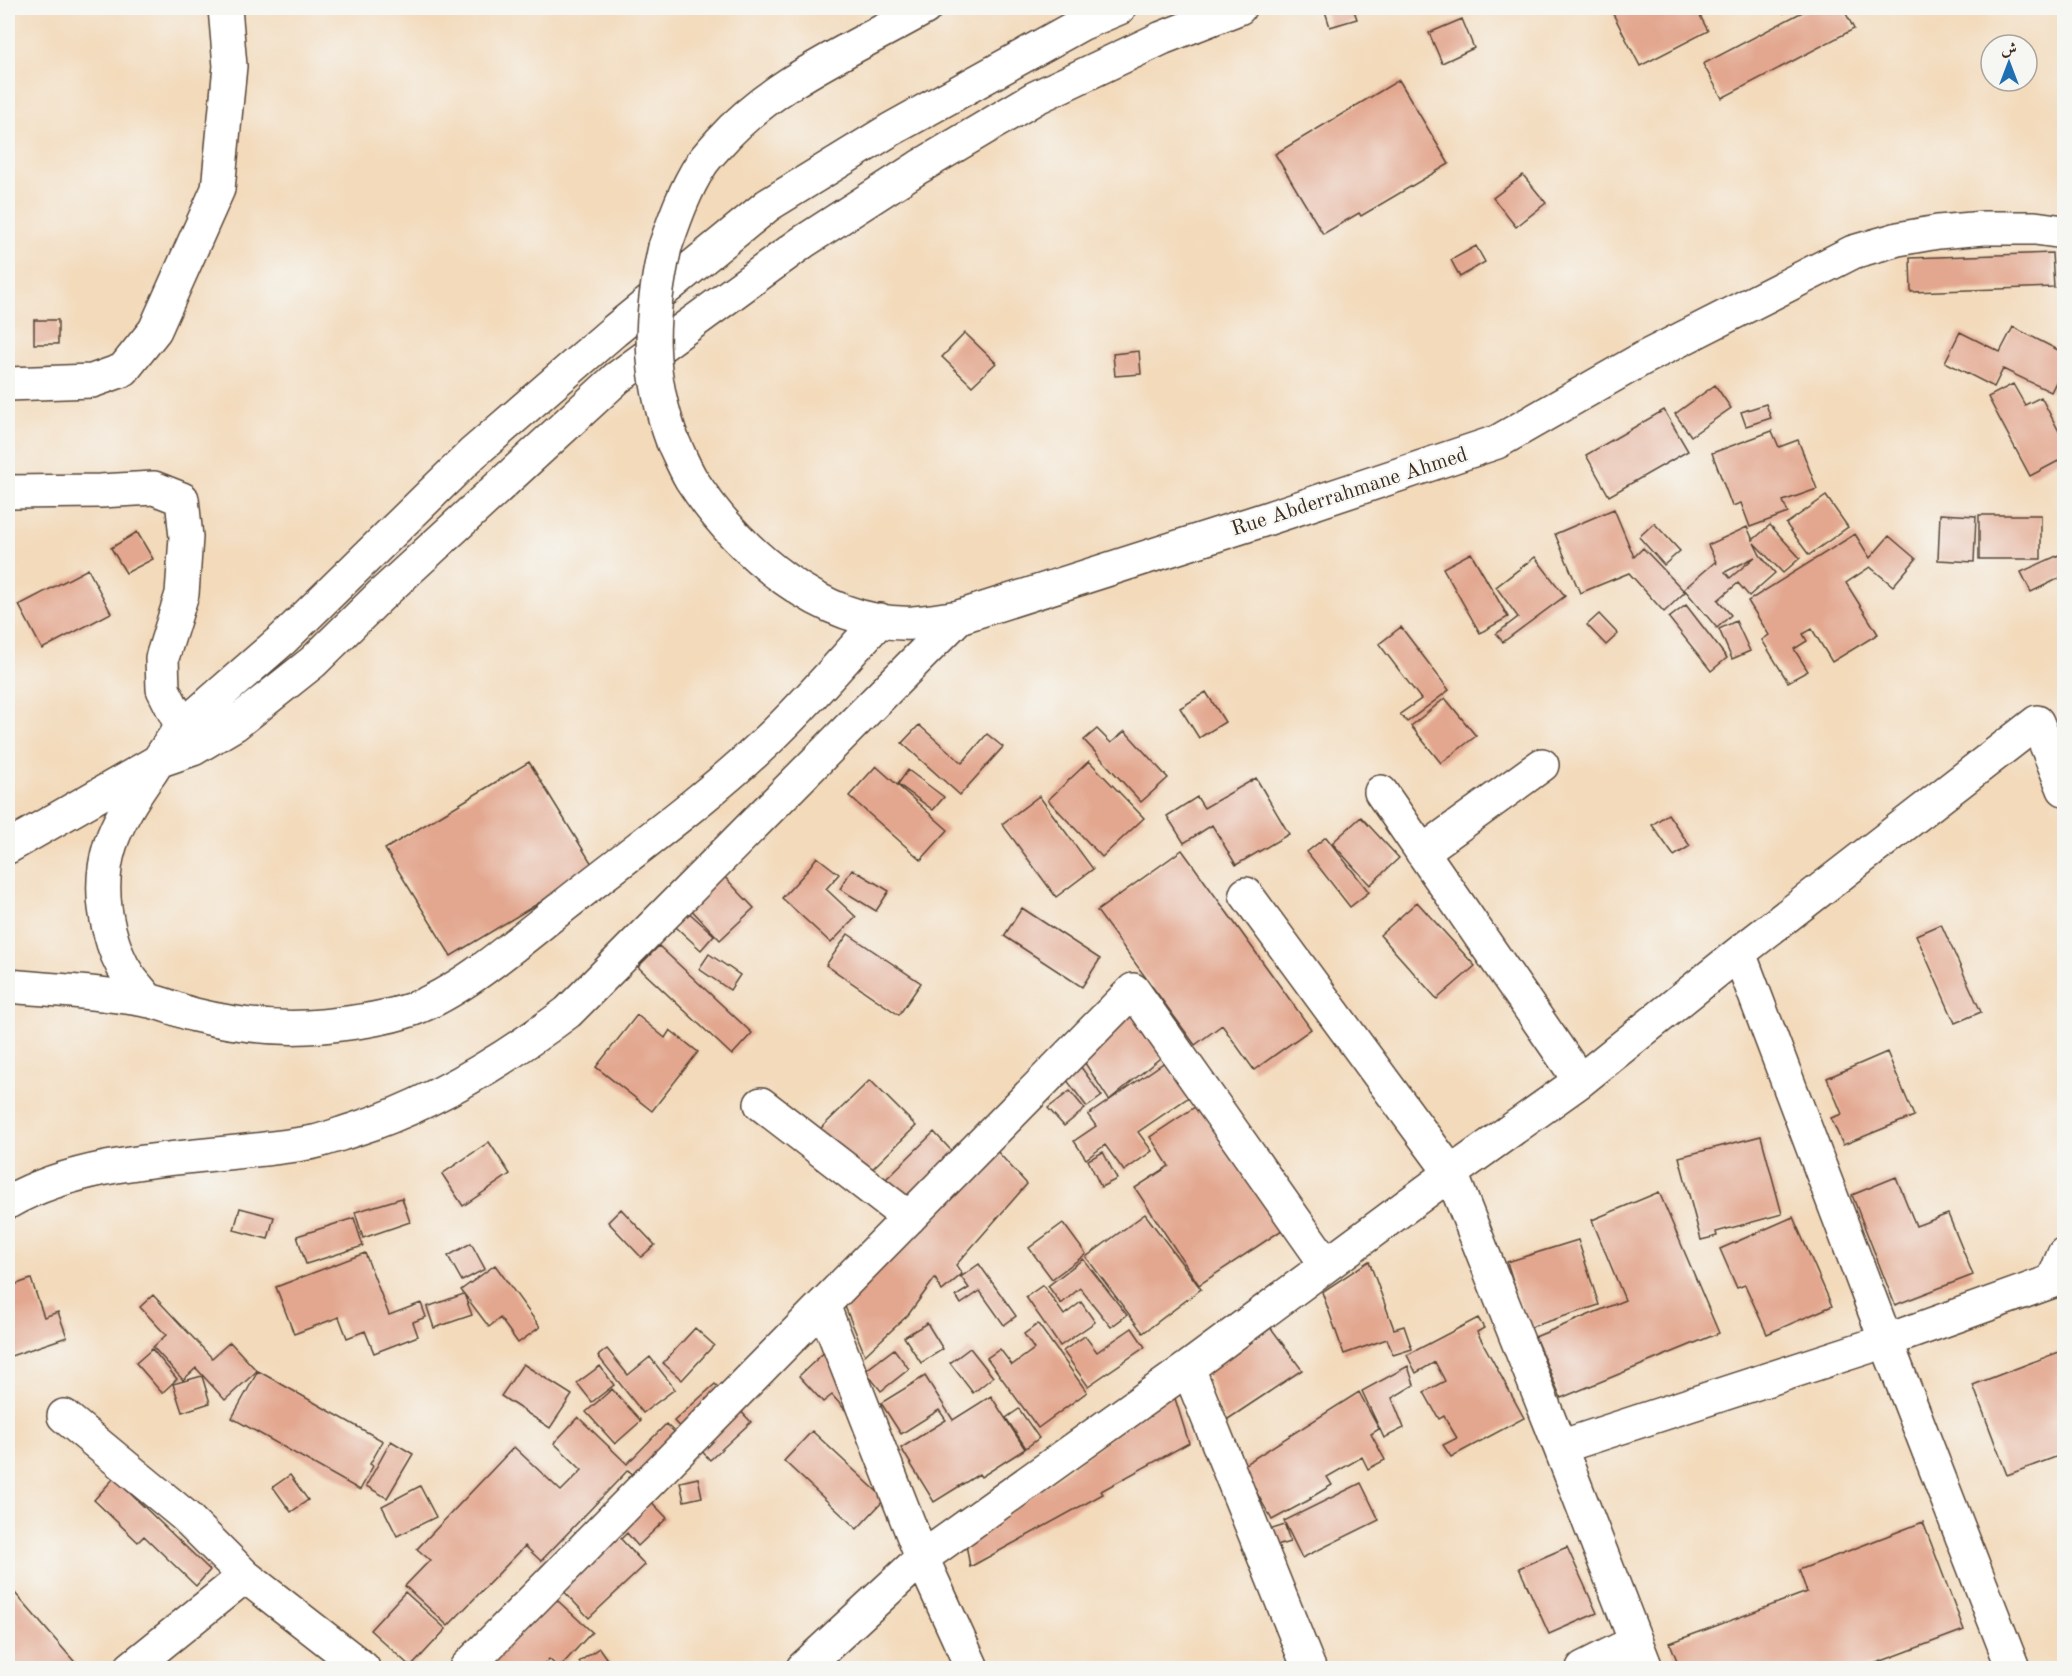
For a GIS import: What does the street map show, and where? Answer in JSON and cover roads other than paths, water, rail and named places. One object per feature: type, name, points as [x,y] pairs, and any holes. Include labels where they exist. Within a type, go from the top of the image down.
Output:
[{"type":"street","points":[[8,384],[92,381],[123,370],[155,330],[218,189],[230,66],[225,8]]},
{"type":"street","name":"Rue Abderrahmane Ahmed","points":[[925,8],[778,92],[734,126],[702,162],[681,204],[664,247],[652,327],[654,370],[661,409],[673,442],[690,477],[716,513],[773,570],[808,594],[833,606],[880,620],[912,623],[959,616],[1266,519],[1497,442],[1642,359],[1853,252],[1898,239],[1938,232],[1984,228],[2035,228],[2064,232]]},
{"type":"street","points":[[148,1000],[127,974],[113,944],[105,911],[103,878],[109,846],[122,815],[182,727],[283,639],[472,454],[614,331],[768,205],[890,130],[1081,24],[1119,8]]},
{"type":"street","points":[[8,847],[158,761],[194,749],[222,733],[313,662],[380,596],[617,378],[803,242],[919,166],[1035,98],[1162,38],[1239,8]]},
{"type":"street","points":[[8,492],[154,488],[182,499],[186,537],[182,594],[162,658],[163,689],[182,727]]},
{"type":"street","points":[[8,1202],[76,1176],[150,1161],[260,1150],[317,1141],[416,1107],[528,1042],[568,1012],[959,616]]},
{"type":"street","points":[[8,987],[64,990],[148,1000],[193,1014],[240,1024],[275,1027],[321,1026],[412,1009],[452,990],[506,951],[722,780],[767,741],[803,705],[880,620]]},
{"type":"street","points":[[803,1668],[922,1558],[1188,1368],[1450,1173],[1580,1081],[1739,953],[2037,722],[2064,789]]},
{"type":"street","points":[[1422,852],[1542,765]]},
{"type":"street","points":[[1381,792],[1580,1081]]},
{"type":"street","points":[[1246,894],[1450,1173],[1560,1447],[1640,1655],[1583,1668]]},
{"type":"street","points":[[1739,953],[2013,1668]]},
{"type":"street","points":[[466,1668],[1133,990],[1326,1264]]},
{"type":"street","points":[[762,1104],[909,1218]]},
{"type":"street","points":[[1560,1447],[1886,1341],[2053,1281],[2064,1254]]},
{"type":"street","points":[[823,1305],[922,1558],[972,1668]]},
{"type":"street","points":[[1188,1368],[1309,1668]]},
{"type":"street","points":[[64,1416],[185,1516],[245,1576],[363,1668]]},
{"type":"street","points":[[131,1668],[245,1576]]}]
